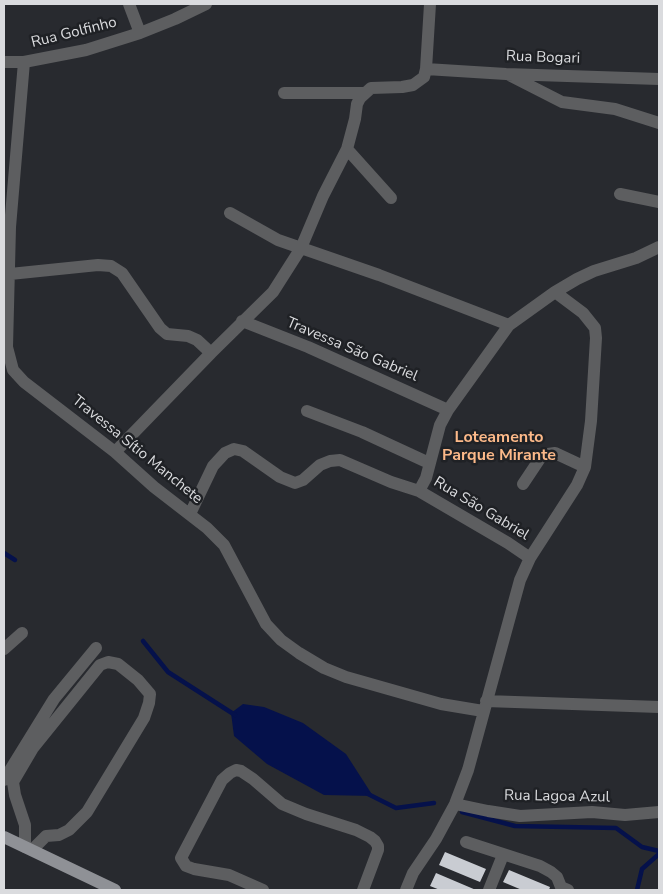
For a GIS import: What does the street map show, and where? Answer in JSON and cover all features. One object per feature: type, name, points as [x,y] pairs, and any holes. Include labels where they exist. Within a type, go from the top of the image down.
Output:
[{"type":"main road","points":[[4,836],[115,890]]},
{"type":"street","points":[[129,4],[140,33]]},
{"type":"street","name":"Rua Golfinho","points":[[4,62],[24,62],[86,50],[140,33],[206,4]]},
{"type":"street","points":[[115,452],[242,321],[274,292],[301,248],[322,196],[347,149],[357,104],[371,88],[413,85],[424,77],[430,4]]},
{"type":"street","name":"Travessa Sítio Manchete","points":[[24,62],[13,186],[7,347],[13,370],[24,382],[115,452],[154,487],[207,528],[224,546],[266,624],[281,640],[324,668],[346,677],[440,704],[659,707]]},
{"type":"street","name":"Rua Bogari","points":[[426,68],[506,74],[659,79]]},
{"type":"street","points":[[506,74],[562,102],[615,110],[659,123]]},
{"type":"street","points":[[284,93],[365,93]]},
{"type":"street","points":[[347,149],[391,198]]},
{"type":"street","points":[[620,194],[659,202]]},
{"type":"street","points":[[230,213],[278,240],[459,305],[509,325]]},
{"type":"street","name":"Rua São Gabriel","points":[[406,890],[413,873],[436,839],[455,804],[468,770],[515,594],[530,558],[419,491],[426,478],[438,431],[448,410],[509,325],[555,292],[594,271],[636,258],[659,247]]},
{"type":"street","points":[[10,274],[111,266],[122,273],[160,328],[168,334],[188,336],[197,340],[211,353]]},
{"type":"street","points":[[530,558],[577,485],[585,467],[591,421],[595,328],[583,313],[555,292]]},
{"type":"street","name":"Travessa São Gabriel","points":[[242,321],[308,347],[448,410]]},
{"type":"street","points":[[307,411],[362,432],[429,463]]},
{"type":"street","points":[[190,514],[213,466],[225,453],[234,450],[243,450],[280,477],[295,483],[303,480],[320,465],[340,460],[391,482],[419,491]]},
{"type":"street","points":[[523,484],[541,457],[548,454],[555,453],[585,467]]},
{"type":"street","points":[[4,649],[22,633]]},
{"type":"street","points":[[4,780],[54,699],[96,648]]},
{"type":"street","points":[[108,662],[118,664],[138,680],[150,694],[144,718],[87,812],[69,830],[59,835],[46,836],[28,848],[26,825],[15,796],[13,782],[33,748],[100,665],[108,662]]},
{"type":"street","points":[[263,890],[229,875],[186,866],[181,858],[222,780],[236,770],[253,779],[282,804],[356,830],[370,837],[378,846],[378,850],[363,890]]},
{"type":"street","name":"Rua Lagoa Azul","points":[[455,804],[488,812],[520,816],[592,812],[625,815],[659,812]]},
{"type":"street","points":[[466,842],[540,866],[558,877],[563,889]]},
{"type":"street","points":[[489,890],[502,855]]},
{"type":"shaded area","points":[[243,704],[264,707],[303,723],[346,754],[373,796],[324,795],[267,764],[234,736],[231,713]]},
{"type":"building","points":[[445,852],[486,869],[480,882],[439,865]]},
{"type":"building","points":[[509,870],[550,887],[549,890],[522,890],[503,882]]},
{"type":"building","points":[[436,873],[476,890],[440,890],[430,886]]},
{"type":"waterway","points":[[4,553],[15,560]]},
{"type":"waterway","points":[[143,641],[168,672],[235,715]]},
{"type":"waterway","points":[[368,794],[396,808],[434,803]]},
{"type":"waterway","points":[[462,812],[515,826],[616,828],[642,847],[659,851]]},
{"type":"waterway","points":[[637,890],[642,869],[659,854]]},
{"type":"district","name":"Loteamento Parque Mirante","points":[[499,447]]}]
